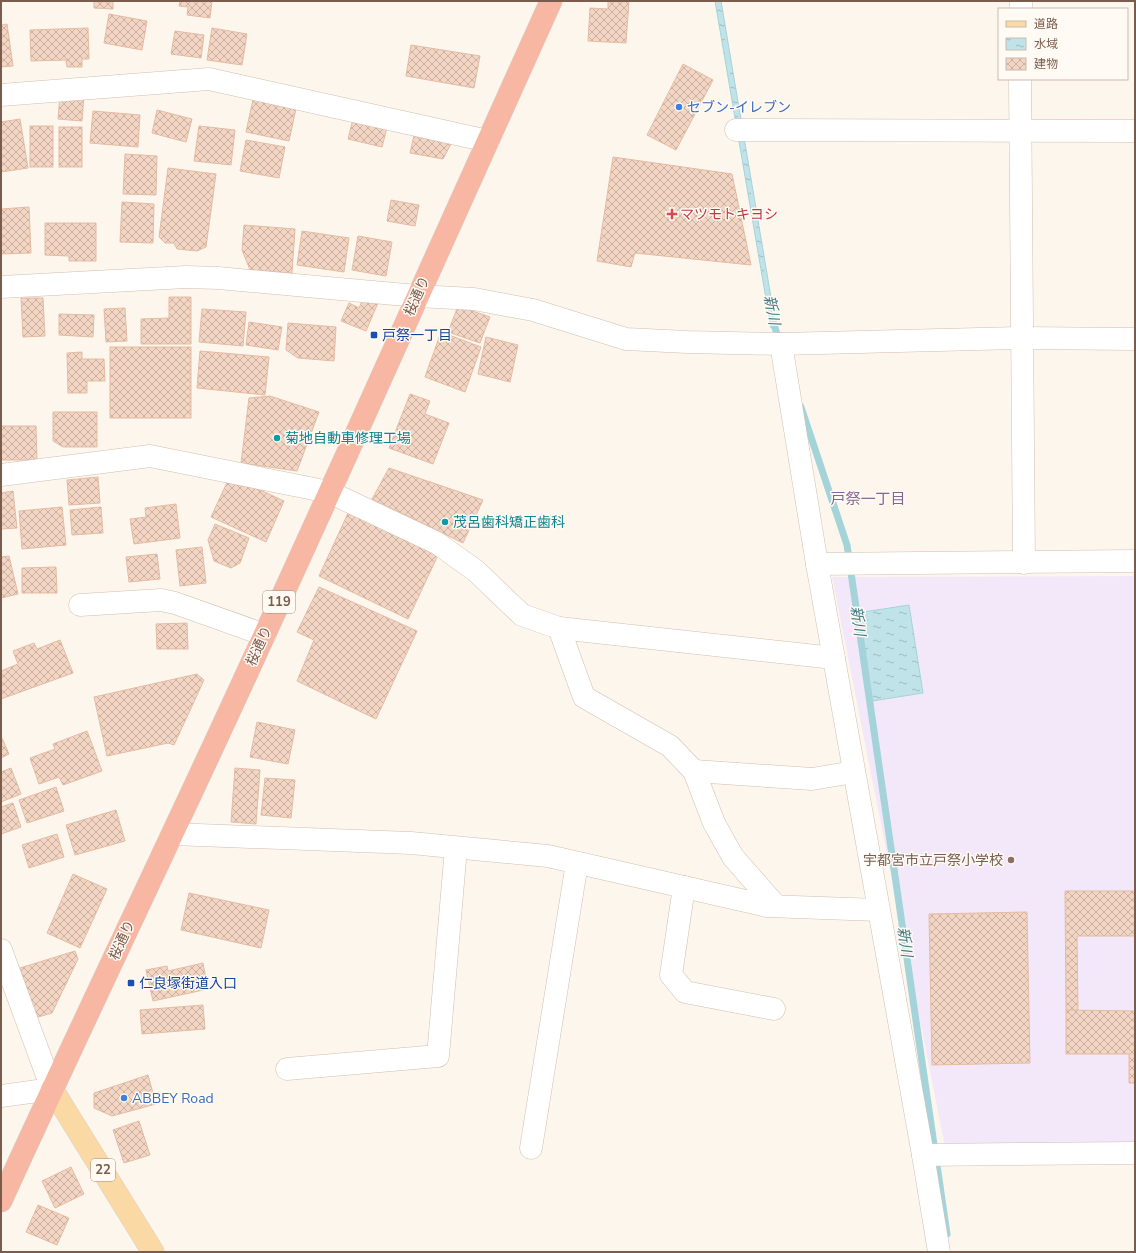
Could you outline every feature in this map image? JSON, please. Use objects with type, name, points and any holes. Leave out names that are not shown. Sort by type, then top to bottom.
[{"type":"highway","name":"桜通り","points":[[1,1201],[265,634],[551,1]]},
{"type":"main road","name":"22","points":[[52,1089],[154,1252]]},
{"type":"street","points":[[1,95],[210,79],[488,141]]},
{"type":"street","points":[[1020,80],[1024,562]]},
{"type":"street","points":[[736,130],[1135,131]]},
{"type":"street","points":[[1,287],[186,276],[218,278],[417,296],[474,299],[533,310],[626,339],[687,342],[781,344],[1022,338],[1135,339]]},
{"type":"street","points":[[781,344],[817,564],[923,1155],[938,1252]]},
{"type":"street","points":[[1,475],[150,456],[329,492],[437,543],[476,571],[522,615],[559,628],[834,658]]},
{"type":"street","points":[[817,564],[1135,561]]},
{"type":"street","points":[[80,604],[161,600],[175,603],[265,634]]},
{"type":"street","points":[[559,628],[584,697],[670,746],[694,771],[714,823],[733,857],[776,906]]},
{"type":"street","points":[[694,771],[812,780],[854,772]]},
{"type":"street","points":[[172,834],[403,843],[548,856],[767,906],[878,910]]},
{"type":"street","points":[[287,1069],[438,1056],[456,848]]},
{"type":"street","points":[[531,1148],[577,863]]},
{"type":"street","points":[[684,887],[671,975],[685,992],[774,1009]]},
{"type":"street","points":[[1,950],[52,1089],[1,1096]]},
{"type":"street","points":[[923,1155],[1135,1153]]},
{"type":"shaded area","name":"宇都宮市立戸祭小学校","points":[[1135,576],[1135,1143],[945,1147],[832,577]]},
{"type":"water","points":[[715,1],[721,1],[776,327],[771,328]]},
{"type":"water","points":[[909,605],[923,693],[872,701],[857,613]]},
{"type":"building","points":[[94,1],[113,1],[113,9],[94,8]]},
{"type":"building","points":[[180,1],[212,1],[210,18],[187,15],[188,7],[179,6]]},
{"type":"building","points":[[608,1],[629,1],[626,43],[588,41],[590,8],[608,9]]},
{"type":"building","points":[[109,14],[147,21],[142,50],[104,43]]},
{"type":"building","points":[[7,24],[13,66],[1,67],[1,25]]},
{"type":"building","points":[[88,28],[89,59],[82,59],[82,67],[67,67],[66,60],[31,61],[30,30]]},
{"type":"building","points":[[212,28],[247,34],[242,65],[207,60]]},
{"type":"building","points":[[175,31],[204,35],[201,58],[171,54]]},
{"type":"building","points":[[411,45],[480,56],[474,88],[406,76]]},
{"type":"building","name":"セブン-イレブン","points":[[683,64],[713,80],[676,150],[647,135]]},
{"type":"building","points":[[60,94],[84,96],[82,121],[58,119]]},
{"type":"building","points":[[254,95],[297,104],[289,141],[246,132]]},
{"type":"building","points":[[157,110],[192,119],[186,142],[152,133]]},
{"type":"building","points":[[93,111],[140,115],[138,147],[90,143]]},
{"type":"building","points":[[354,115],[388,124],[382,147],[348,139]]},
{"type":"building","points":[[20,119],[28,168],[1,172],[1,122]]},
{"type":"building","points":[[30,126],[53,126],[53,167],[30,167]]},
{"type":"building","points":[[199,126],[235,130],[231,165],[194,161]]},
{"type":"building","points":[[59,127],[82,127],[82,167],[59,167]]},
{"type":"building","points":[[414,135],[452,142],[443,159],[410,153]]},
{"type":"building","points":[[246,140],[285,147],[279,178],[240,171]]},
{"type":"building","points":[[125,154],[157,156],[156,195],[123,194]]},
{"type":"building","name":"マツモトキヨシ","points":[[613,157],[732,174],[751,265],[635,253],[631,267],[597,261]]},
{"type":"building","points":[[168,168],[216,174],[206,247],[197,251],[177,249],[174,243],[165,243],[159,237]]},
{"type":"building","points":[[391,200],[419,205],[415,226],[387,221]]},
{"type":"building","points":[[122,202],[154,204],[153,243],[120,242]]},
{"type":"building","points":[[29,207],[31,253],[1,254],[1,209]]},
{"type":"building","points":[[45,223],[96,223],[96,261],[69,261],[69,256],[45,255]]},
{"type":"building","points":[[244,225],[295,229],[292,273],[250,270],[242,250]]},
{"type":"building","points":[[302,231],[349,238],[344,272],[297,265]]},
{"type":"building","points":[[358,236],[392,242],[386,276],[352,270]]},
{"type":"building","points":[[169,297],[191,297],[191,344],[141,344],[141,319],[169,318]]},
{"type":"building","points":[[21,298],[43,298],[45,336],[23,337]]},
{"type":"building","points":[[362,301],[378,303],[366,331],[341,321],[349,303],[359,308]]},
{"type":"building","points":[[458,306],[490,317],[480,343],[448,332]]},
{"type":"building","points":[[125,308],[127,341],[106,342],[104,309]]},
{"type":"building","points":[[202,309],[246,312],[243,346],[199,342]]},
{"type":"building","points":[[59,314],[94,315],[93,337],[59,335]]},
{"type":"building","points":[[249,322],[282,327],[278,350],[246,345]]},
{"type":"building","points":[[288,323],[336,327],[334,361],[298,358],[286,350]]},
{"type":"building","points":[[441,332],[481,347],[465,392],[425,377]]},
{"type":"building","points":[[486,337],[518,345],[510,382],[478,374]]},
{"type":"building","points":[[110,347],[191,347],[191,418],[110,418]]},
{"type":"building","points":[[200,351],[269,357],[265,395],[197,388]]},
{"type":"building","points":[[82,352],[82,359],[104,359],[105,381],[87,381],[87,393],[68,393],[67,353]]},
{"type":"building","points":[[410,394],[430,401],[425,414],[449,423],[433,464],[389,448]]},
{"type":"building","name":"菊地自動車修理工場","points":[[270,396],[319,412],[297,471],[241,463],[249,398]]},
{"type":"building","points":[[53,412],[97,412],[97,447],[63,447],[53,441]]},
{"type":"building","points":[[1,426],[36,426],[37,460],[1,460]]},
{"type":"building","name":"茂呂歯科矯正歯科","points":[[389,468],[483,500],[463,543],[372,499]]},
{"type":"building","points":[[230,476],[284,501],[266,542],[211,517]]},
{"type":"building","points":[[98,477],[100,503],[69,505],[67,480]]},
{"type":"building","points":[[13,491],[17,528],[1,529],[1,493]]},
{"type":"building","points":[[176,504],[180,538],[134,544],[130,519],[146,517],[145,508]]},
{"type":"building","points":[[62,507],[66,545],[22,549],[19,511]]},
{"type":"building","points":[[101,507],[103,533],[72,535],[70,510]]},
{"type":"building","points":[[349,511],[439,553],[408,619],[319,576]]},
{"type":"building","points":[[215,524],[249,538],[240,563],[231,568],[214,561],[208,540]]},
{"type":"building","points":[[202,547],[206,583],[180,586],[176,550]]},
{"type":"building","points":[[157,554],[160,579],[129,582],[126,557]]},
{"type":"building","points":[[9,556],[18,594],[1,598],[1,557]]},
{"type":"building","points":[[56,567],[57,593],[22,593],[22,568]]},
{"type":"building","points":[[319,587],[417,631],[376,719],[297,681],[314,640],[297,632]]},
{"type":"building","points":[[187,623],[188,649],[157,649],[156,624]]},
{"type":"building","points":[[60,640],[73,673],[1,699],[1,671],[18,664],[13,651],[34,643],[37,649]]},
{"type":"building","points":[[197,674],[204,680],[174,745],[168,743],[107,756],[94,697]]},
{"type":"building","points":[[257,722],[295,730],[288,764],[250,757]]},
{"type":"building","points":[[87,731],[102,771],[63,785],[59,777],[39,784],[30,758],[55,749],[53,744]]},
{"type":"building","points":[[1,736],[9,754],[1,758]]},
{"type":"building","points":[[11,768],[21,794],[1,802],[1,772]]},
{"type":"building","points":[[235,768],[260,770],[256,824],[231,822]]},
{"type":"building","points":[[265,778],[295,780],[291,818],[261,815]]},
{"type":"building","points":[[56,787],[64,811],[27,823],[19,800]]},
{"type":"building","points":[[13,803],[21,827],[1,834],[1,807]]},
{"type":"building","points":[[116,810],[125,841],[75,855],[66,825]]},
{"type":"building","points":[[57,834],[64,857],[29,868],[22,845]]},
{"type":"building","points":[[73,874],[107,889],[80,948],[47,933]]},
{"type":"building","points":[[1065,891],[1135,891],[1135,936],[1077,936],[1078,1010],[1066,1010]]},
{"type":"building","points":[[189,893],[269,910],[261,948],[181,930]]},
{"type":"building","points":[[1027,912],[1030,1063],[932,1065],[929,914]]},
{"type":"building","points":[[75,951],[78,959],[52,1013],[35,1018],[20,968]]},
{"type":"building","points":[[203,963],[208,989],[153,1001],[146,970],[167,966],[168,971]]},
{"type":"building","points":[[203,1005],[205,1029],[142,1034],[140,1010]]},
{"type":"building","points":[[1066,1010],[1135,1011],[1135,1083],[1129,1083],[1129,1054],[1066,1054]]},
{"type":"building","name":"ABBEY Road","points":[[148,1075],[156,1104],[112,1116],[94,1108],[94,1093]]},
{"type":"building","points":[[139,1121],[150,1155],[124,1163],[113,1130]]},
{"type":"building","points":[[71,1167],[84,1194],[55,1208],[42,1181]]},
{"type":"building","points":[[38,1205],[69,1218],[57,1245],[26,1232]]},
{"type":"waterway","name":"新川","points":[[773,320],[779,342]]},
{"type":"waterway","name":"新川","points":[[801,407],[847,545],[947,1234]]},
{"type":"place","name":"セブン-イレブン","points":[[679,107]]},
{"type":"place","name":"マツモトキヨシ","points":[[672,214]]},
{"type":"place","name":"戸祭一丁目","points":[[374,335]]},
{"type":"place","name":"菊地自動車修理工場","points":[[277,438]]},
{"type":"place","name":"茂呂歯科矯正歯科","points":[[445,522]]},
{"type":"place","name":"宇都宮市立戸祭小学校","points":[[1011,860]]},
{"type":"place","name":"仁良塚街道入口","points":[[131,983]]},
{"type":"place","name":"ABBEY Road","points":[[124,1098]]},
{"type":"district","name":"戸祭一丁目","points":[[868,499]]}]
